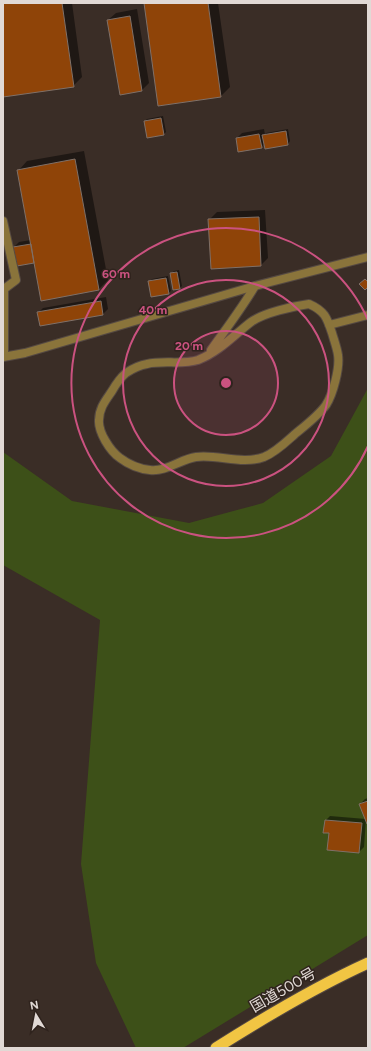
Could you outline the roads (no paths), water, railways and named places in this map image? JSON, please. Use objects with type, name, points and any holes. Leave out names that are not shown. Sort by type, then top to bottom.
[{"type":"highway","name":"国道500号","points":[[216,1048],[321,986],[368,963]]},
{"type":"street","points":[[3,221],[16,280],[4,289],[3,357],[25,353],[255,286],[368,257]]},
{"type":"street","points":[[207,356],[245,303],[255,286]]},
{"type":"street","points":[[309,304],[318,308],[324,313],[329,325],[337,349],[339,363],[330,397],[316,416],[276,450],[264,457],[248,460],[210,456],[192,457],[156,470],[143,468],[126,462],[114,453],[103,437],[99,425],[102,405],[120,379],[137,367],[148,363],[189,362],[207,356],[228,342],[252,321],[264,315],[309,304]]},
{"type":"street","points":[[329,325],[368,315]]}]
